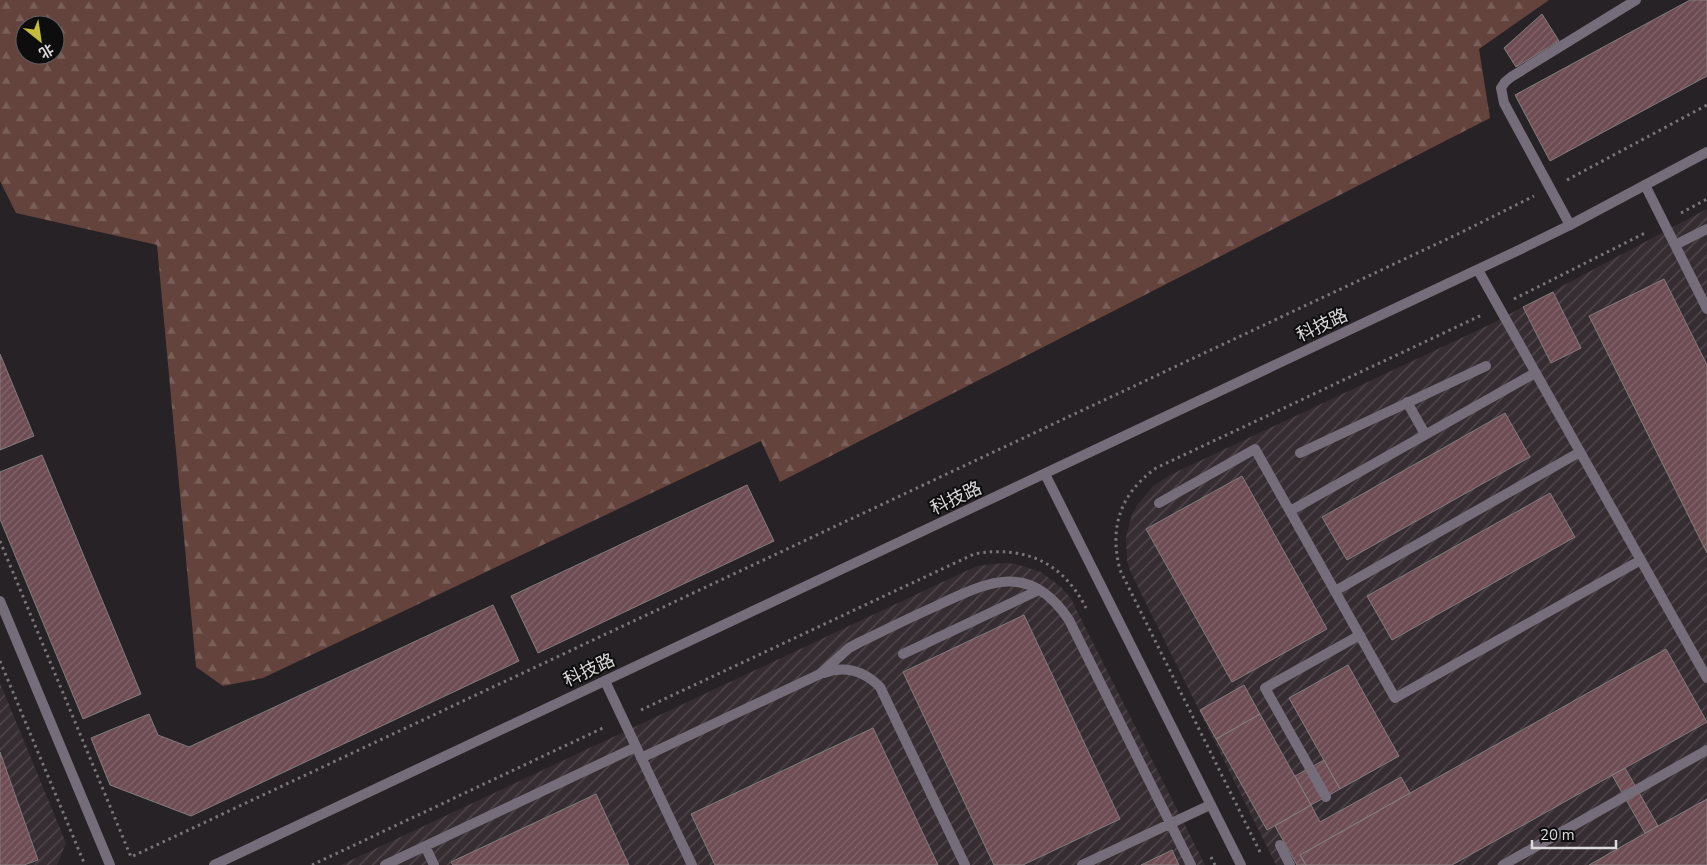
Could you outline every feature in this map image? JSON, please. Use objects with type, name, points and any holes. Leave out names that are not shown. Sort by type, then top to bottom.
[{"type":"street","points":[[1570,225],[1504,103],[1501,88],[1511,77],[1636,0]]},
{"type":"street","name":"科技路","points":[[214,865],[1478,270],[1570,225],[1707,152]]},
{"type":"street","points":[[1646,185],[1707,309]]},
{"type":"street","points":[[1675,245],[1707,229]]},
{"type":"street","points":[[1478,270],[1707,678]]},
{"type":"street","points":[[1300,453],[1486,366]]},
{"type":"street","points":[[1290,511],[1535,373]]},
{"type":"street","points":[[1408,402],[1426,434]]},
{"type":"street","points":[[1159,503],[1255,449],[1396,698],[1641,560]]},
{"type":"street","points":[[1335,591],[1580,452]]},
{"type":"street","points":[[1045,474],[1240,865]]},
{"type":"street","points":[[820,674],[849,648],[973,588],[995,582],[1017,582],[1039,590],[1056,602],[1069,620],[1191,865]]},
{"type":"street","points":[[903,654],[1039,590]]},
{"type":"street","points":[[0,601],[110,865]]},
{"type":"street","points":[[1326,797],[1264,688],[1360,634]]},
{"type":"street","points":[[641,758],[820,674],[846,669],[859,672],[871,678],[880,687],[965,865]]},
{"type":"street","points":[[605,681],[692,865]]},
{"type":"street","points":[[385,865],[636,747]]},
{"type":"street","points":[[1503,865],[1707,750]]},
{"type":"street","points":[[1082,865],[1210,804]]},
{"type":"street","points":[[1280,845],[1290,865]]},
{"type":"street","points":[[425,846],[434,865]]},
{"type":"path","points":[[0,541],[131,857],[1460,233],[1551,188],[1707,104]]},
{"type":"path","points":[[0,661],[85,865]]},
{"type":"shaded area","points":[[1707,209],[1707,865],[1276,865],[1130,571],[1127,560],[1126,537],[1132,514],[1138,504],[1153,486],[1172,474],[1489,325]]},
{"type":"shaded area","points":[[1004,563],[1016,564],[1041,572],[1061,587],[1070,597],[1205,865],[341,865],[966,571],[978,566]]},
{"type":"shaded area","points":[[0,683],[66,843],[57,865],[0,865]]},
{"type":"green space","points":[[0,0],[1549,0],[1479,49],[1490,118],[780,482],[761,441],[263,678],[223,686],[196,667],[157,245],[16,213],[0,181]]},
{"type":"building","points":[[1690,0],[1707,0],[1707,76],[1550,161],[1515,95]]},
{"type":"building","points":[[1542,14],[1559,41],[1516,67],[1504,48]]},
{"type":"building","points":[[1664,279],[1707,365],[1707,553],[1589,316]]},
{"type":"building","points":[[1553,292],[1581,348],[1551,363],[1523,307]]},
{"type":"building","points":[[0,354],[34,436],[0,450]]},
{"type":"building","points":[[1505,413],[1530,457],[1347,560],[1322,517]]},
{"type":"building","points":[[42,455],[141,694],[83,719],[0,519],[0,472]]},
{"type":"building","points":[[1242,476],[1327,629],[1232,682],[1146,529]]},
{"type":"building","points":[[747,485],[774,541],[538,653],[511,596]]},
{"type":"building","points":[[1550,493],[1575,537],[1392,640],[1367,596]]},
{"type":"building","points":[[493,605],[519,661],[191,816],[110,785],[91,738],[149,714],[158,735],[189,747]]},
{"type":"building","points":[[1024,615],[1120,819],[1023,865],[994,865],[903,672]]},
{"type":"building","points":[[1666,649],[1707,722],[1452,865],[1306,865],[1300,855]]},
{"type":"building","points":[[1348,665],[1399,756],[1340,789],[1289,698]]},
{"type":"building","points":[[1244,685],[1260,714],[1216,739],[1200,710]]},
{"type":"building","points":[[1260,714],[1311,805],[1267,830],[1216,739]]},
{"type":"building","points":[[873,728],[938,865],[715,865],[691,814]]},
{"type":"building","points":[[0,752],[38,860],[24,865],[0,865]]},
{"type":"building","points":[[1324,760],[1340,789],[1311,805],[1295,776]]},
{"type":"building","points":[[1625,768],[1658,826],[1645,833],[1612,775]]},
{"type":"building","points":[[1401,777],[1410,793],[1300,855],[1306,865],[1297,865],[1275,826],[1311,805],[1320,822]]},
{"type":"building","points":[[596,794],[629,865],[453,865],[451,862]]},
{"type":"building","points":[[1707,799],[1707,865],[1589,865],[1658,826]]},
{"type":"building","points":[[1172,850],[1179,865],[1141,865]]}]
